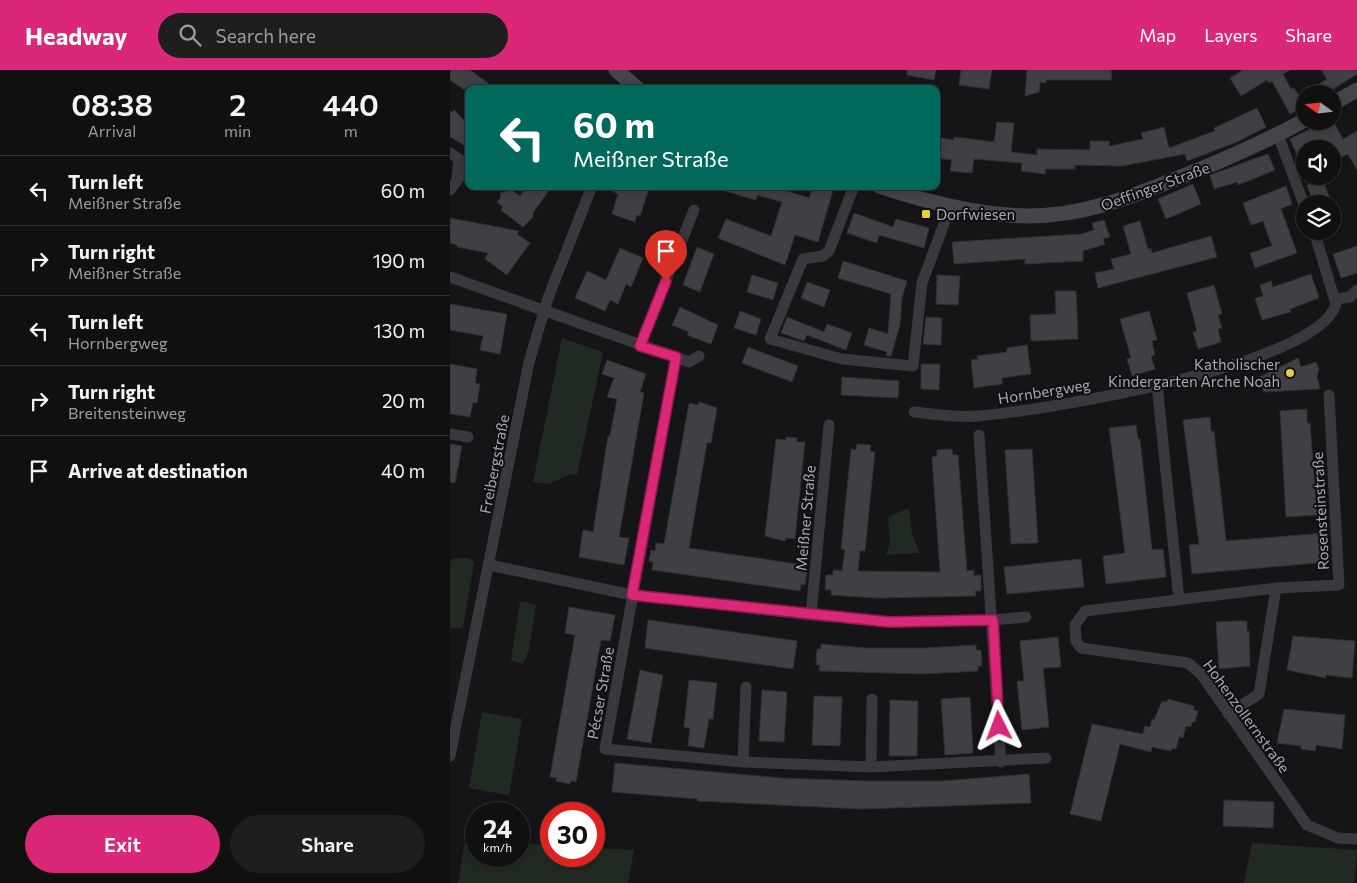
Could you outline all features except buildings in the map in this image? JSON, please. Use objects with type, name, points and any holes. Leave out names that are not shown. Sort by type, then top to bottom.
[{"type":"street","points":[[616,70],[633,85]]},
{"type":"street","points":[[1341,99],[1357,90]]},
{"type":"street","name":"Oeffinger Straße","points":[[894,190],[984,212],[1028,216],[1074,213],[1119,202],[1232,156],[1296,125]]},
{"type":"street","points":[[1278,135],[1300,195]]},
{"type":"street","points":[[450,153],[459,160],[458,180]]},
{"type":"street","points":[[450,190],[465,170]]},
{"type":"street","name":"Freibergstraße","points":[[450,756],[529,362],[544,310],[590,190]]},
{"type":"street","points":[[852,190],[829,251],[823,256],[803,259],[770,339],[842,359],[913,366],[922,283],[951,205]]},
{"type":"street","points":[[640,346],[694,210]]},
{"type":"street","points":[[1317,240],[1336,302],[1350,297],[1357,290]]},
{"type":"street","points":[[450,277],[689,362],[699,356]]},
{"type":"street","name":"Hornbergweg","points":[[914,412],[977,416],[1059,404],[1156,385],[1239,364],[1294,340],[1324,322],[1336,302]]},
{"type":"street","points":[[632,595],[676,357]]},
{"type":"street","points":[[1156,385],[1178,599]]},
{"type":"street","name":"Rosensteinstraße","points":[[1091,650],[1081,648],[1076,641],[1074,625],[1085,611],[1276,588],[1339,585],[1329,394]]},
{"type":"street","name":"Meißner Straße","points":[[811,615],[829,425]]},
{"type":"street","points":[[450,434],[468,437]]},
{"type":"street","points":[[978,436],[993,620],[1001,762]]},
{"type":"street","points":[[489,565],[632,595],[811,615],[889,622],[993,620],[1026,617]]},
{"type":"street","points":[[1228,714],[1259,694],[1276,588]]},
{"type":"street","name":"Pécser Straße","points":[[632,595],[606,749],[743,762],[871,767],[1001,762],[1046,758]]},
{"type":"street","name":"Hohenzollernstraße","points":[[1091,650],[1188,663],[1201,674],[1307,825],[1338,838],[1357,839]]},
{"type":"street","points":[[743,762],[746,687]]},
{"type":"street","points":[[871,767],[872,699]]},
{"type":"shaded area","points":[[562,338],[603,352],[577,475],[572,474],[548,484],[533,482]]},
{"type":"shaded area","points":[[909,508],[912,534],[920,553],[886,555],[890,543],[888,517]]},
{"type":"shaded area","points":[[468,558],[474,562],[464,621],[462,628],[450,628],[450,563],[452,559]]},
{"type":"shaded area","points":[[524,601],[536,605],[529,650],[523,664],[511,660],[520,602]]},
{"type":"shaded area","points":[[482,712],[522,719],[509,795],[469,788]]},
{"type":"shaded area","points":[[465,840],[465,867],[530,867],[530,844],[540,845],[540,867],[605,867],[605,849],[634,850],[628,883],[458,883]]},
{"type":"shaded area","points":[[1252,843],[1357,850],[1354,883],[1244,883]]},
{"type":"place","name":"Dorfwiesen","points":[[926,214]]},
{"type":"place","name":"Katholischer Kindergarten Arche Noah","points":[[1290,373]]},
{"type":"route","points":[[666,281],[640,346],[676,357],[632,595],[889,622],[993,620],[999,726]]}]
